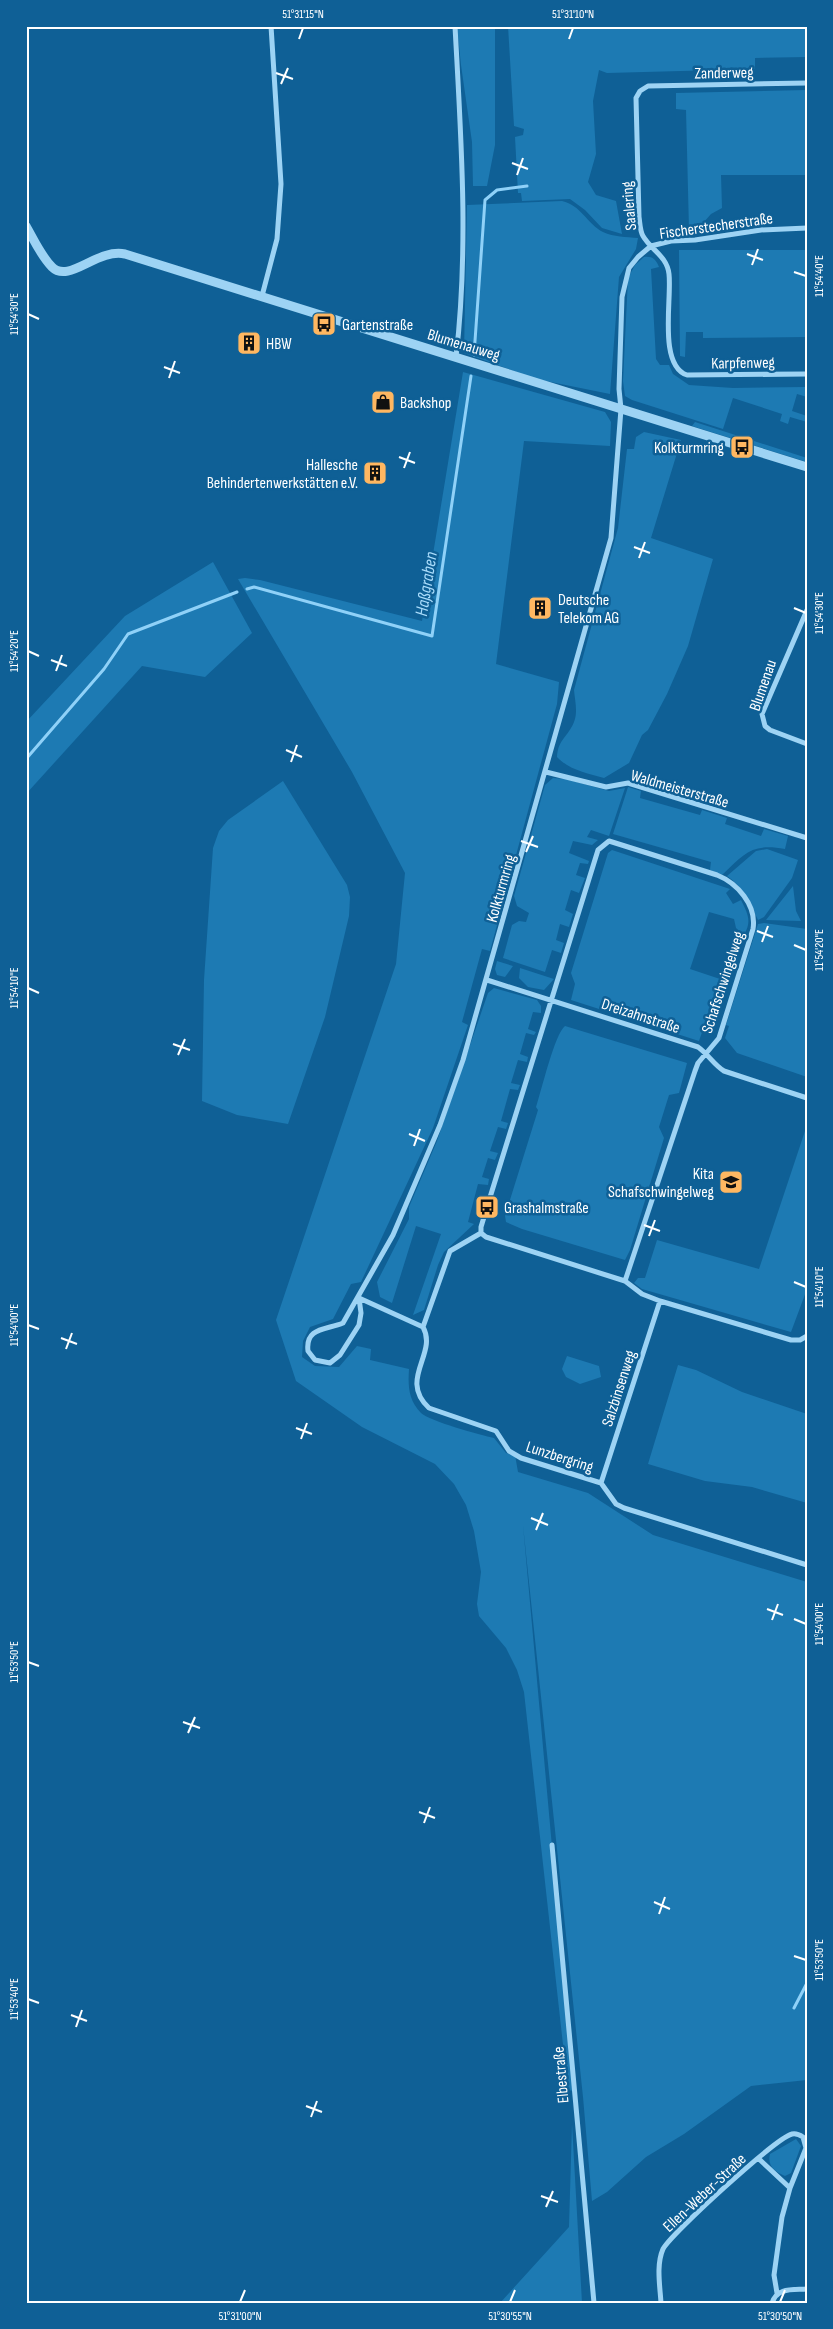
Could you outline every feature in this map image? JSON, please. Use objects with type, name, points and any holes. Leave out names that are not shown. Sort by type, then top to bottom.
[{"type":"street","points":[[262,296],[277,239],[282,184],[270,26]]},
{"type":"street","points":[[455,26],[464,204],[463,300],[456,358]]},
{"type":"street","name":"Zanderweg","points":[[642,89],[658,85],[807,83]]},
{"type":"street","name":"Saalering","points":[[642,89],[636,98],[639,217],[643,237],[663,257],[669,273],[669,352],[674,364],[680,371]]},
{"type":"street","name":"Blumenauweg","points":[[26,226],[44,257],[57,270],[65,272],[74,270],[97,257],[116,252],[807,467]]},
{"type":"street","name":"Fischerstecherstraße","points":[[621,409],[619,389],[622,297],[630,268],[638,257],[651,246],[671,241],[695,240],[761,230],[807,228]]},
{"type":"street","name":"Karpfenweg","points":[[680,371],[687,375],[696,376],[807,374]]},
{"type":"street","name":"Kolkturmring","points":[[359,1298],[360,1322],[340,1355],[330,1363],[315,1360],[308,1351],[310,1337],[316,1330],[343,1323],[359,1298],[393,1235],[440,1125],[463,1060],[611,538],[621,409]]},
{"type":"street","name":"Blumenau","points":[[807,610],[762,714],[765,726],[770,730],[807,744]]},
{"type":"street","name":"Waldmeisterstraße","points":[[546,772],[606,787],[628,782],[807,838]]},
{"type":"street","name":"Schafschwingelweg","points":[[552,999],[598,850],[609,842],[717,875],[733,883],[749,904],[754,919],[753,929],[719,1038],[695,1070],[625,1281]]},
{"type":"street","name":"Dreizahnstraße","points":[[486,980],[552,999],[698,1047],[706,1053],[717,1067],[724,1071],[807,1098]]},
{"type":"street","points":[[359,1298],[423,1327],[450,1251],[482,1233],[487,1207],[552,999]]},
{"type":"street","points":[[482,1233],[486,1237],[625,1281],[642,1294],[660,1302],[792,1340],[800,1340],[807,1336]]},
{"type":"street","name":"Salzbinsenweg","points":[[601,1483],[660,1302]]},
{"type":"street","name":"Lunzbergring","points":[[423,1327],[427,1339],[416,1382],[422,1401],[429,1408],[496,1431],[509,1451],[521,1458],[601,1483],[616,1504],[624,1508],[807,1565]]},
{"type":"street","name":"Elbestraße","points":[[552,1845],[594,2303]]},
{"type":"street","name":"Ellen-Weber-Straße","points":[[661,2303],[660,2260],[667,2244],[698,2211],[759,2159],[793,2134],[803,2137],[806,2148],[790,2188],[782,2217],[774,2275],[777,2293]]},
{"type":"street","name":"Ellen-Weber-Straße","points":[[759,2159],[790,2188]]},
{"type":"street","points":[[772,2303],[777,2293],[807,2288]]},
{"type":"shaded area","points":[[457,26],[495,26],[495,145],[487,186],[473,186],[472,142]]},
{"type":"shaded area","points":[[508,26],[807,26],[807,57],[755,58],[755,69],[607,73],[599,70],[593,101],[596,154],[588,182],[596,195],[616,201],[622,234],[602,228],[585,210],[570,199],[522,201],[521,193],[518,193],[515,137],[523,135],[524,129],[514,126]]},
{"type":"shaded area","points":[[807,90],[807,175],[721,175],[722,208],[711,214],[696,231],[669,234],[669,231],[689,230],[686,110],[676,109],[676,93]]},
{"type":"shaded area","points":[[562,201],[574,206],[597,229],[607,234],[638,238],[636,249],[619,277],[610,394],[536,379],[464,353],[467,205]]},
{"type":"shaded area","points":[[679,250],[807,250],[807,337],[703,338],[703,332],[686,332],[685,357],[680,356]]},
{"type":"shaded area","points":[[644,257],[653,259],[659,267],[651,269],[656,359],[660,365],[669,365],[673,374],[689,385],[733,388],[807,387],[807,397],[797,394],[792,411],[807,416],[807,422],[790,417],[788,424],[780,421],[782,414],[733,398],[723,429],[632,400],[625,396],[623,381],[628,278],[635,265]]},
{"type":"shaded area","points":[[463,372],[605,412],[611,422],[610,446],[524,441],[496,664],[559,682],[557,704],[490,951],[482,949],[462,1022],[468,1025],[433,1128],[361,1282],[351,1284],[333,1319],[310,1327],[303,1341],[302,1357],[315,1366],[339,1367],[357,1346],[371,1349],[370,1360],[409,1369],[411,1398],[421,1413],[444,1424],[494,1438],[506,1453],[515,1455],[518,1472],[588,1493],[653,1535],[807,1582],[807,2080],[751,2086],[684,2134],[646,2157],[607,2192],[592,2201],[583,2097],[523,1525],[574,2091],[568,2090],[524,1692],[517,1670],[506,1648],[479,1616],[477,1604],[481,1572],[474,1531],[466,1505],[454,1484],[435,1464],[362,1427],[296,1381],[276,1320],[396,964],[405,873],[352,772],[238,579],[260,580],[422,621]]},
{"type":"shaded area","points":[[695,422],[807,458],[807,462],[692,426]]},
{"type":"shaded area","points":[[644,432],[681,440],[651,538],[713,559],[688,646],[667,694],[648,730],[642,735],[629,763],[604,778],[573,768],[557,757],[559,746],[572,727],[576,714],[574,690],[618,528],[627,449],[634,449],[636,437]]},
{"type":"shaded area","points":[[213,562],[252,633],[205,677],[142,666],[26,794],[26,722],[125,616]]},
{"type":"shaded area","points":[[553,778],[566,779],[609,791],[625,788],[609,836],[591,830],[587,837],[598,840],[592,845],[573,841],[569,853],[589,861],[588,864],[580,863],[576,875],[585,878],[579,893],[571,890],[565,910],[573,914],[569,927],[560,924],[556,940],[564,943],[561,953],[552,950],[545,972],[503,958],[512,925],[519,921],[526,922],[529,913],[517,906],[514,896],[545,785]]},
{"type":"shaded area","points":[[283,781],[347,885],[350,897],[349,916],[325,1017],[288,1124],[237,1115],[202,1101],[204,980],[213,848],[219,831],[228,820]]},
{"type":"shaded area","points":[[628,787],[641,791],[640,798],[700,815],[702,810],[727,818],[725,824],[761,836],[764,829],[788,836],[785,849],[764,847],[750,851],[722,875],[710,870],[711,862],[613,834]]},
{"type":"shaded area","points":[[767,849],[798,860],[792,878],[764,917],[758,920],[742,890],[727,876],[756,851]]},
{"type":"shaded area","points":[[612,850],[730,889],[726,893],[733,904],[741,900],[746,909],[748,926],[744,935],[736,928],[734,919],[709,912],[690,969],[720,979],[699,1041],[571,1000],[575,984],[571,973],[608,853]]},
{"type":"shaded area","points":[[793,886],[796,911],[801,921],[766,920]]},
{"type":"shaded area","points":[[764,923],[807,929],[807,1077],[737,1053],[725,1038],[729,1026],[726,1025],[758,924]]},
{"type":"shaded area","points":[[497,961],[513,966],[505,977],[497,975],[495,969]]},
{"type":"shaded area","points":[[520,968],[554,979],[544,990],[528,987],[519,978]]},
{"type":"shaded area","points":[[494,988],[537,1000],[541,1006],[541,1013],[533,1012],[528,1029],[536,1032],[534,1035],[526,1033],[520,1054],[528,1057],[527,1062],[518,1060],[511,1083],[520,1085],[518,1090],[510,1089],[501,1121],[508,1123],[506,1129],[498,1127],[490,1151],[498,1153],[495,1160],[488,1158],[482,1177],[489,1179],[488,1185],[478,1184],[468,1222],[474,1224],[444,1252],[424,1310],[413,1315],[441,1234],[416,1226],[392,1303],[380,1297],[377,1282],[409,1219],[409,1207],[437,1141],[488,993]]},
{"type":"shaded area","points":[[565,1026],[687,1063],[679,1093],[669,1095],[659,1127],[664,1138],[630,1250],[625,1260],[522,1229],[506,1222],[505,1216],[538,1110],[536,1107],[557,1040]]},
{"type":"shaded area","points":[[807,1125],[807,1289],[791,1332],[642,1289],[634,1283],[638,1278],[645,1278],[657,1240],[759,1269]]},
{"type":"shaded area","points":[[567,1356],[599,1366],[601,1377],[580,1384],[566,1377],[562,1369]]},
{"type":"shaded area","points":[[678,1365],[696,1370],[742,1392],[807,1414],[807,1503],[752,1487],[705,1481],[648,1464]]},
{"type":"shaded area","points":[[572,2124],[582,2303],[500,2303],[569,2227]]},
{"type":"shaded area","points":[[796,2139],[801,2146],[791,2173],[785,2176],[773,2168],[769,2158],[770,2154]]},
{"type":"waterway","name":"Haßgraben","points":[[474,355],[485,200],[497,190],[527,186]]},
{"type":"waterway","name":"Haßgraben","points":[[247,589],[254,587],[432,636],[471,376]]},
{"type":"waterway","name":"Haßgraben","points":[[26,759],[104,669],[128,634],[237,592]]},
{"type":"waterway","points":[[794,2008],[807,1983]]},
{"type":"place","name":"Gartenstraße","points":[[324,324]]},
{"type":"place","name":"HBW","points":[[249,343]]},
{"type":"place","name":"Backshop","points":[[383,402]]},
{"type":"place","name":"Kolkturmring","points":[[742,447]]},
{"type":"place","name":"Hallesche Behindertenwerkstätten e.V.","points":[[375,473]]},
{"type":"place","name":"Deutsche Telekom AG","points":[[540,608]]},
{"type":"place","name":"Kita Schafschwingelweg","points":[[731,1182]]},
{"type":"place","name":"Grashalmstraße","points":[[487,1207]]}]
